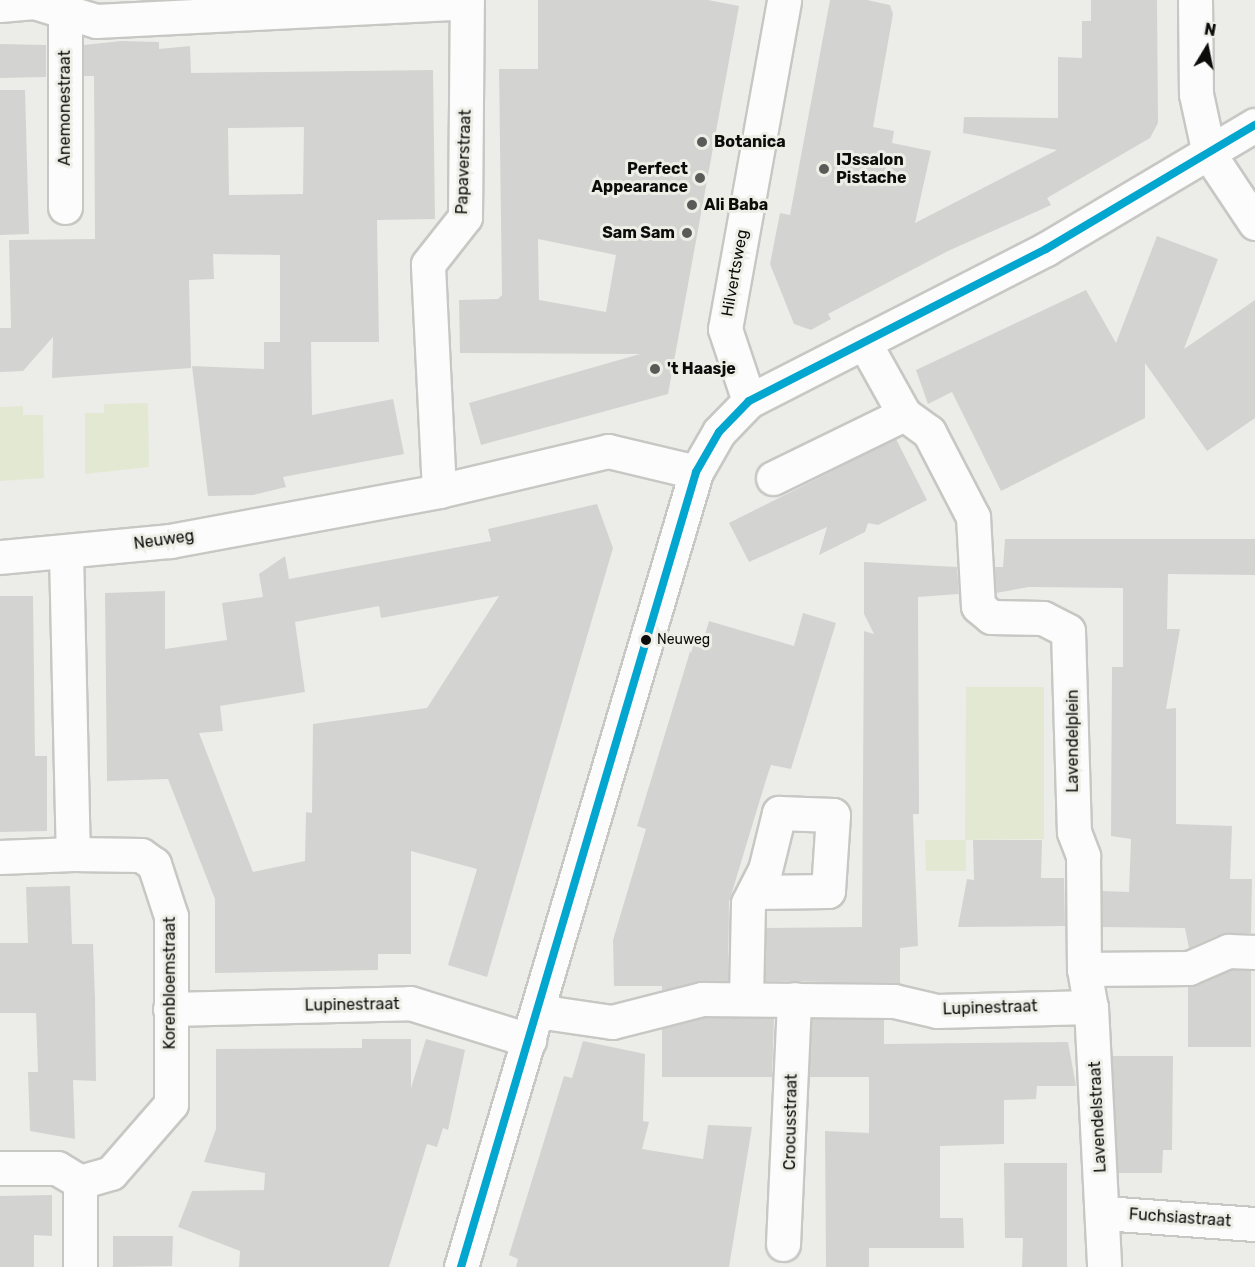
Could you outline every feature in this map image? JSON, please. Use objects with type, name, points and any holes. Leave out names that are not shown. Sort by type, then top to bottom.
[{"type":"street","name":"Hilvertsweg","points":[[749,401],[725,329],[784,0]]},
{"type":"street","points":[[1196,0],[1196,94],[1209,154],[1255,223]]},
{"type":"street","points":[[0,4],[65,8],[96,21],[467,1]]},
{"type":"street","name":"Papaverstraat","points":[[439,491],[428,264],[465,217],[467,1]]},
{"type":"street","name":"Anemonestraat","points":[[65,8],[65,207]]},
{"type":"street","points":[[461,1267],[696,472],[719,432],[749,401],[1046,249],[1255,125]]},
{"type":"street","points":[[773,478],[904,414],[864,342]]},
{"type":"street","name":"Lavendelplein","points":[[904,414],[929,432],[973,517],[978,606],[984,614],[1043,618],[1068,631],[1074,832],[1083,856],[1084,969]]},
{"type":"street","name":"Neuweg","points":[[0,557],[170,541],[439,491],[608,451],[696,472]]},
{"type":"street","points":[[66,552],[73,854]]},
{"type":"street","points":[[746,999],[748,903],[754,892],[779,806],[833,815],[828,891],[754,892]]},
{"type":"street","name":"Korenbloemstraat","points":[[0,857],[73,854],[141,855],[154,864],[171,916],[171,1104],[111,1173],[80,1182]]},
{"type":"street","points":[[1084,969],[1189,968],[1228,951],[1255,952]]},
{"type":"street","name":"Lavendelstraat","points":[[1084,969],[1092,1007],[1104,1213],[1104,1267]]},
{"type":"street","name":"Lupinestraat","points":[[170,1009],[410,1003],[533,1025],[612,1022],[702,999],[894,1000],[937,1011],[1092,1007]]},
{"type":"street","name":"Crocusstraat","points":[[783,1244],[794,999]]},
{"type":"street","points":[[0,1168],[57,1168],[80,1182],[80,1267]]},
{"type":"street","name":"Fuchsiastraat","points":[[1104,1213],[1255,1224]]},
{"type":"green space","points":[[148,403],[149,467],[85,474],[85,413],[104,413],[104,404]]},
{"type":"green space","points":[[23,406],[23,415],[43,415],[44,478],[0,481],[0,407]]},
{"type":"green space","points":[[966,687],[1044,687],[1044,839],[966,840],[966,871],[926,871],[925,840],[965,840]]},
{"type":"building","points":[[538,0],[708,0],[739,6],[668,394],[481,445],[469,403],[640,354],[460,353],[459,300],[498,299],[502,295],[499,69],[538,69]],"holes":[[[538,239],[616,255],[606,312],[539,300]]]},
{"type":"building","points":[[830,0],[867,0],[890,5],[893,14],[873,127],[894,131],[892,143],[931,151],[915,223],[1057,150],[963,133],[964,117],[1058,118],[1058,57],[1082,58],[1082,21],[1091,21],[1091,0],[1157,0],[1158,123],[1150,138],[1047,198],[1051,205],[948,251],[828,314],[831,319],[811,330],[794,324],[770,264],[780,213],[790,215]]},
{"type":"building","points":[[121,41],[159,42],[159,49],[190,46],[191,73],[433,70],[435,219],[377,220],[379,342],[311,342],[312,415],[393,399],[404,454],[283,477],[286,487],[253,495],[208,496],[192,366],[264,369],[264,342],[280,342],[280,255],[213,254],[214,279],[189,280],[191,368],[52,378],[53,337],[23,371],[0,372],[0,328],[11,328],[9,240],[95,239],[94,76],[84,76],[84,45]],"holes":[[[304,127],[303,194],[229,195],[228,128]]]},
{"type":"building","points":[[0,44],[46,45],[46,77],[0,78]]},
{"type":"building","points":[[0,90],[25,90],[29,234],[0,235]]},
{"type":"building","points":[[1157,236],[1218,259],[1184,349],[1255,300],[1255,418],[1207,451],[1145,363],[1145,418],[1001,491],[952,392],[928,404],[916,370],[1086,290],[1116,343]]},
{"type":"building","points":[[896,439],[927,500],[878,525],[868,523],[865,532],[819,555],[827,527],[749,562],[729,523]]},
{"type":"building","points":[[597,504],[613,548],[487,977],[448,965],[477,869],[411,851],[411,954],[378,954],[378,970],[215,973],[215,899],[168,779],[107,781],[105,593],[165,591],[165,649],[227,640],[222,603],[263,597],[259,574],[285,556],[289,579],[491,541],[488,529]],"holes":[[[499,596],[427,708],[313,724],[312,813],[306,812],[305,861],[253,872],[199,733],[223,731],[220,706],[305,692],[295,622],[379,606],[381,618]]]},
{"type":"building","points":[[1005,539],[1255,539],[1255,575],[1168,574],[1167,629],[1180,629],[1166,709],[1176,708],[1176,824],[1232,826],[1230,879],[1252,879],[1251,933],[1221,934],[1189,948],[1185,928],[1102,927],[1102,891],[1129,892],[1131,839],[1111,836],[1112,667],[1123,667],[1123,588],[1029,587],[996,593],[995,567],[1003,567]]},
{"type":"building","points":[[864,562],[957,567],[959,594],[918,597],[919,814],[913,814],[918,946],[900,948],[900,983],[765,981],[766,928],[862,927],[864,631],[874,634],[864,614]]},
{"type":"building","points":[[0,596],[33,596],[35,756],[47,756],[47,831],[0,832]]},
{"type":"building","points":[[803,613],[836,623],[791,769],[771,765],[729,902],[728,981],[662,990],[662,986],[614,986],[613,940],[646,829],[637,826],[692,645],[701,648],[709,621],[794,646]]},
{"type":"building","points":[[973,840],[1042,840],[1041,878],[1064,878],[1065,926],[958,927],[967,879],[974,880]]},
{"type":"building","points":[[70,886],[72,944],[93,944],[95,999],[96,1081],[73,1080],[75,1139],[30,1131],[28,1072],[38,1072],[36,1013],[0,1013],[0,943],[28,943],[26,887]]},
{"type":"building","points":[[1232,970],[1251,971],[1251,1047],[1188,1047],[1188,987]]},
{"type":"building","points":[[704,1018],[774,1018],[772,1077],[662,1077],[662,1029]]},
{"type":"building","points":[[812,1019],[884,1020],[884,1044],[1068,1042],[1076,1086],[1037,1086],[1036,1099],[1004,1100],[1004,1144],[940,1146],[940,1218],[963,1218],[964,1248],[869,1248],[869,1267],[826,1267],[825,1131],[869,1133],[869,1077],[809,1077]]},
{"type":"building","points":[[362,1039],[411,1039],[411,1088],[426,1039],[465,1050],[448,1130],[443,1128],[437,1147],[427,1144],[389,1267],[239,1267],[240,1251],[178,1227],[192,1191],[264,1190],[265,1173],[204,1162],[216,1129],[216,1049],[362,1048]]},
{"type":"building","points":[[583,1041],[645,1054],[643,1121],[649,1122],[642,1149],[703,1159],[708,1125],[752,1127],[729,1267],[516,1267],[518,1259],[509,1255],[564,1076],[572,1078]]},
{"type":"building","points":[[1112,1056],[1173,1056],[1172,1150],[1163,1150],[1162,1173],[1118,1173]]},
{"type":"building","points":[[1004,1163],[1067,1163],[1067,1267],[1022,1267],[1023,1238],[1005,1238]]},
{"type":"building","points":[[52,1195],[52,1236],[34,1235],[34,1267],[0,1267],[0,1196]]},
{"type":"building","points":[[113,1236],[173,1236],[172,1266],[113,1267]]},
{"type":"transit line","points":[[461,1267],[696,472],[719,432],[749,401],[1046,249],[1255,125]]},
{"type":"place","name":"Botanica","points":[[702,142]]},
{"type":"place","name":"IJssalon Pistache","points":[[824,169]]},
{"type":"place","name":"Perfect Appearance","points":[[700,178]]},
{"type":"place","name":"Ali Baba","points":[[692,205]]},
{"type":"place","name":"Sam Sam","points":[[687,233]]},
{"type":"place","name":"'t Haasje","points":[[655,369]]},
{"type":"place","name":"Neuweg","points":[[646,640]]}]
